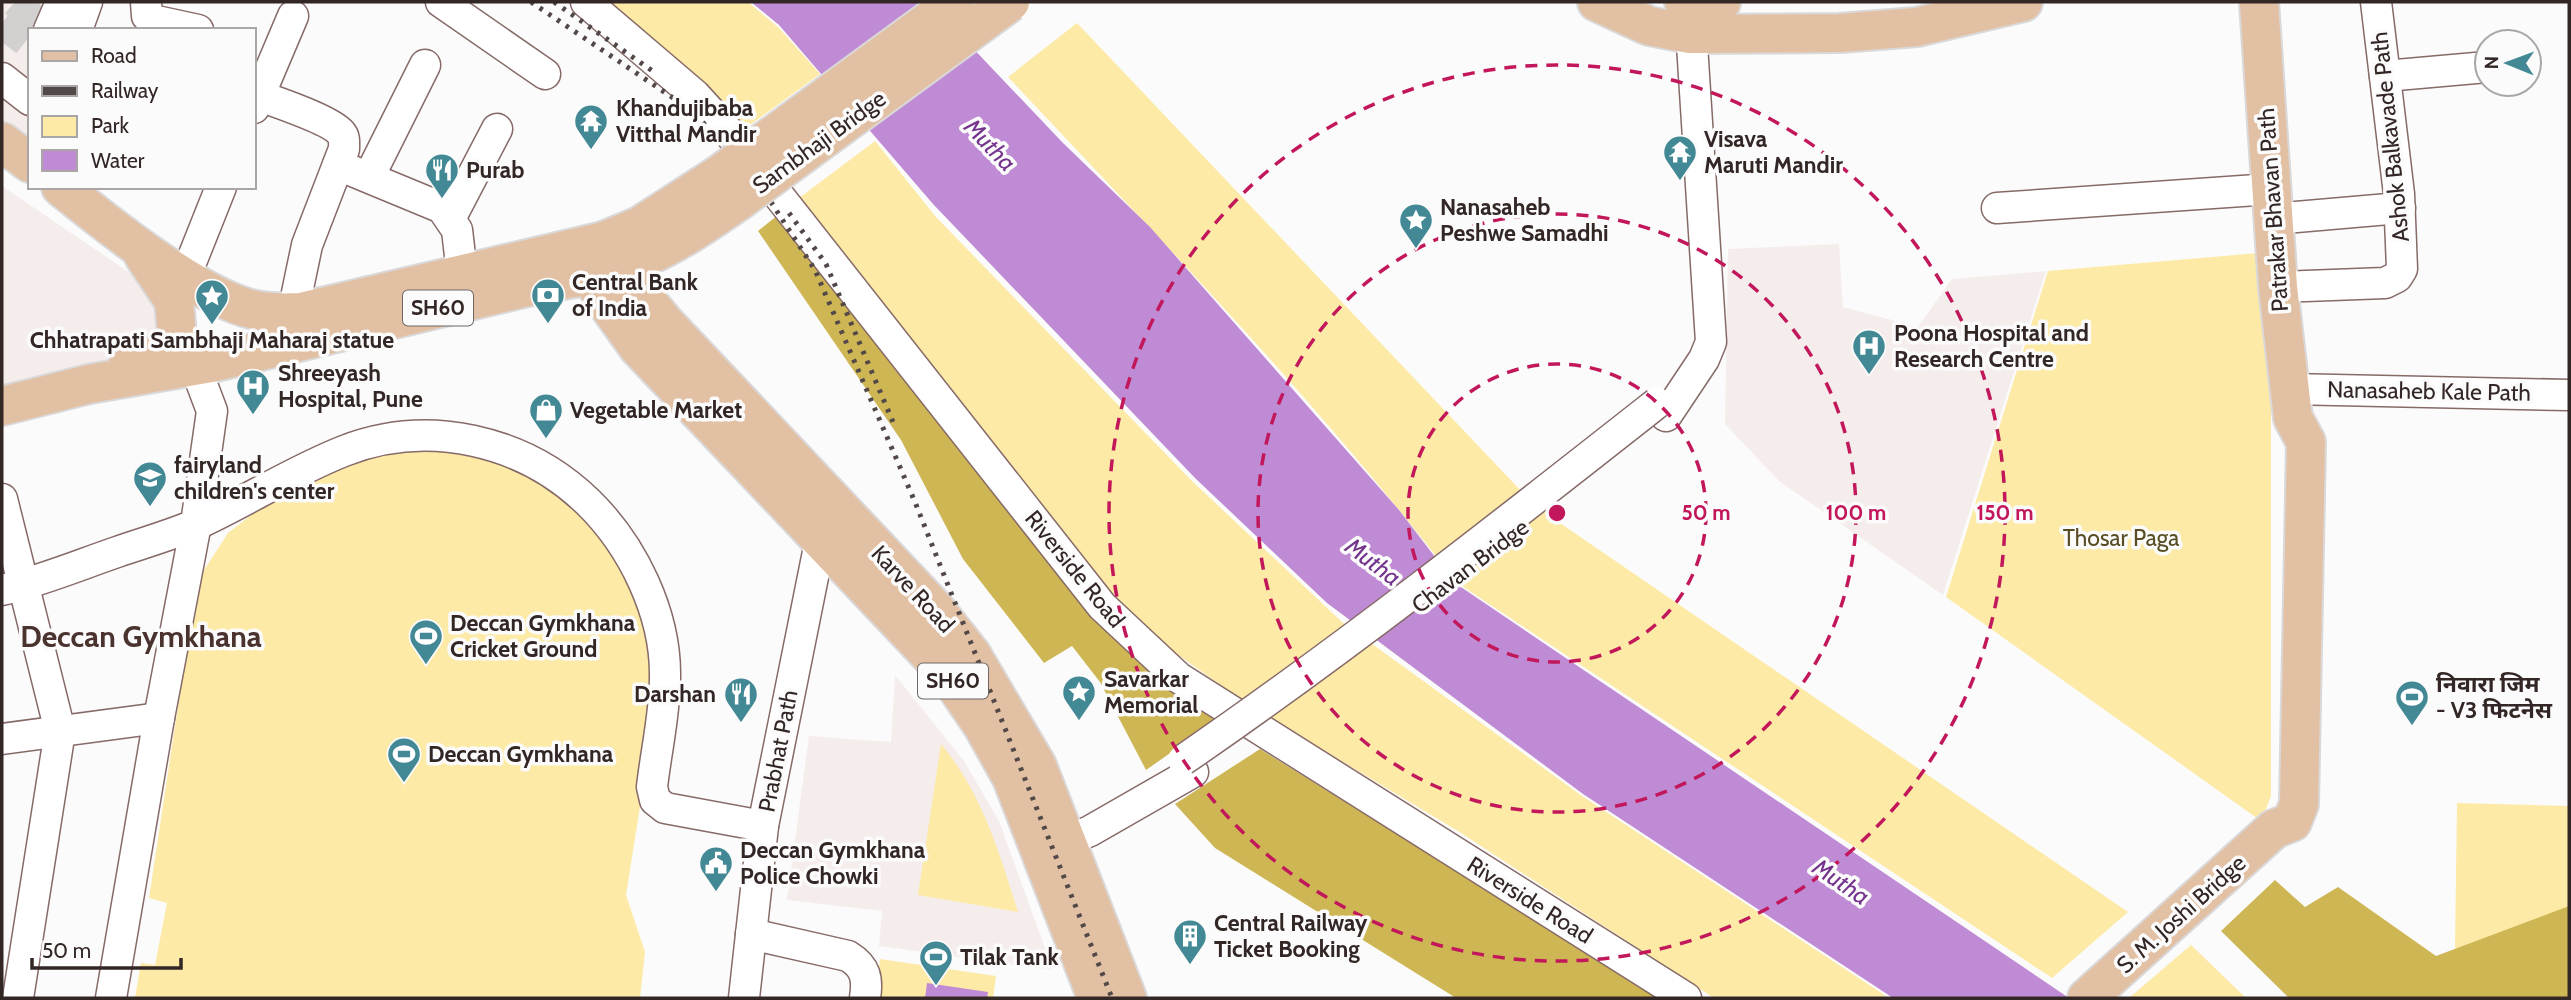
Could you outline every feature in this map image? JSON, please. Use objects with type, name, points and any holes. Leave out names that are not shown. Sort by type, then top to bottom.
[{"type":"main road","name":"Sambhaji Bridge","points":[[598,258],[658,254],[686,237],[728,188],[955,2]]},
{"type":"main road","name":"Sambhaji Bridge","points":[[598,258],[640,226],[728,188],[1010,2]]},
{"type":"main road","points":[[1597,2],[1649,26],[1688,10],[1721,2]]},
{"type":"main road","points":[[1688,10],[1840,33],[1917,27],[2023,2]]},
{"type":"main road","name":"Patrakar Bhavan Path","points":[[2259,2],[2278,287],[2291,404]]},
{"type":"main road","name":"SH60","points":[[64,189],[135,243],[234,303],[286,312],[462,273],[598,258]]},
{"type":"main road","points":[[533,286],[583,310],[651,335],[662,285],[686,237]]},
{"type":"main road","points":[[89,384],[162,352],[177,335],[174,301],[135,243]]},
{"type":"main road","name":"SH60","points":[[2,405],[89,384],[195,366],[533,286],[598,258]]},
{"type":"main road","name":"Karve Road","points":[[598,258],[651,335],[833,529],[936,610],[971,654],[1037,766],[1052,839],[1097,998]]},
{"type":"main road","name":"S. M. Joshi Bridge","points":[[2087,998],[2274,830],[2284,785],[2282,438],[2291,404]]},
{"type":"main road","name":"Karve Road","points":[[1052,839],[1127,998]]},
{"type":"street","points":[[50,28],[61,2]]},
{"type":"street","points":[[78,28],[87,2]]},
{"type":"street","points":[[146,2],[147,16],[152,20],[189,28]]},
{"type":"street","points":[[441,2],[545,74]]},
{"type":"street","name":"Riverside Road","points":[[586,2],[695,95],[727,130],[1125,631],[1179,678],[1686,998]]},
{"type":"street","name":"Ashok Balkavade Path","points":[[2278,287],[2385,283],[2397,277],[2402,269],[2400,208],[2376,2]]},
{"type":"street","name":"Chavan Bridge","points":[[1052,839],[1188,766],[1279,712],[1668,404],[1704,359],[1711,341],[1688,10]]},
{"type":"street","points":[[256,97],[293,16]]},
{"type":"street","points":[[369,177],[425,65]]},
{"type":"street","points":[[2385,76],[2473,68]]},
{"type":"street","points":[[256,99],[295,109],[342,134],[344,149],[307,245],[286,312]]},
{"type":"street","points":[[451,217],[497,129]]},
{"type":"street","points":[[338,165],[442,208],[451,217],[457,230],[462,273]]},
{"type":"street","points":[[191,279],[220,189]]},
{"type":"street","points":[[1997,208],[2272,204],[2400,208]]},
{"type":"street","points":[[111,998],[159,718],[196,524],[212,411],[195,366]]},
{"type":"street","name":"Nanasaheb Kale Path","points":[[2291,404],[2569,395]]},
{"type":"street","points":[[13,587],[196,524],[323,460],[387,438],[455,437],[498,447],[540,465],[577,491],[608,524],[633,562],[652,604],[663,649],[665,674],[652,787],[655,800],[665,808],[764,826]]},
{"type":"street","points":[[2,499],[13,587],[60,731],[18,998]]},
{"type":"street","name":"Prabhat Path","points":[[744,998],[764,826],[833,529]]},
{"type":"street","points":[[2,740],[159,718]]},
{"type":"street","points":[[751,934],[848,956],[858,962],[868,979],[865,998]]},
{"type":"shaded area","points":[[2,2],[80,2],[72,28],[28,28],[28,135],[25,142],[2,123]]},
{"type":"shaded area","points":[[2,186],[152,288],[164,333],[137,355],[2,387]]},
{"type":"shaded area","points":[[788,207],[1152,669],[1216,721],[1146,770],[1100,682],[1072,646],[1044,663],[963,559],[901,440],[758,231]]},
{"type":"shaded area","name":"Poona Hospital and Research Centre","points":[[1839,244],[1843,307],[1918,327],[1952,279],[2046,271],[1943,595],[1779,481],[1725,424],[1728,249]]},
{"type":"shaded area","points":[[895,675],[964,761],[999,821],[1053,970],[879,946],[882,911],[787,900],[809,736],[891,742]]},
{"type":"shaded area","points":[[1260,749],[1660,998],[1456,998],[1215,848],[1175,804]]},
{"type":"shaded area","points":[[2275,880],[2305,907],[2338,887],[2436,956],[2569,906],[2569,998],[2289,998],[2221,931]]},
{"type":"green space","points":[[602,2],[748,2],[779,28],[820,74],[743,130]]},
{"type":"green space","points":[[1077,23],[1524,494],[1557,521],[2128,912],[2052,978],[1456,582],[1295,387],[1008,77]]},
{"type":"green space","points":[[875,141],[936,217],[1192,481],[1342,622],[1582,796],[1889,998],[1714,998],[1461,833],[1247,704],[1128,619],[791,204]]},
{"type":"green space","name":"Thosar Paga","points":[[2259,253],[2271,403],[2271,796],[2261,821],[1946,597],[2048,271]]},
{"type":"green space","name":"Deccan Gymkhana Cricket Ground","points":[[410,440],[537,469],[629,564],[661,674],[626,895],[645,952],[640,998],[135,998],[141,963],[155,965],[167,903],[149,898],[197,581],[228,533],[288,487]]},
{"type":"green space","points":[[941,744],[968,782],[988,824],[1018,912],[918,895]]},
{"type":"green space","points":[[2457,803],[2569,806],[2569,998],[2467,980],[2455,947]]},
{"type":"green space","points":[[2191,945],[2246,998],[2129,998]]},
{"type":"green space","name":"Tilak Tank","points":[[880,959],[996,976],[993,998],[875,998]]},
{"type":"water","name":"Mutha","points":[[751,2],[929,2],[1063,143],[1150,227],[1399,510],[1455,583],[2069,998],[1893,998],[1583,794],[1327,603],[1195,478],[933,204],[779,25]]},
{"type":"water","points":[[927,983],[988,992],[987,998],[925,998]]},
{"type":"tunnel","points":[[15,2],[44,28]]},
{"type":"tunnel","points":[[2,23],[28,43]]},
{"type":"railway","points":[[531,2],[694,112],[769,199],[815,270],[915,502],[1112,998]]},
{"type":"railway","points":[[554,2],[654,72]]},
{"type":"railway","points":[[789,213],[826,264],[893,422]]},
{"type":"place","name":"Khandujibaba Vitthal Mandir","points":[[591,151]]},
{"type":"place","name":"Visava Maruti Mandir","points":[[1680,182]]},
{"type":"place","name":"Purab","points":[[442,200]]},
{"type":"place","name":"Nanasaheb Peshwe Samadhi","points":[[1416,250]]},
{"type":"place","name":"Central Bank of India","points":[[548,325]]},
{"type":"place","name":"Chhatrapati Sambhaji Maharaj statue","points":[[212,326]]},
{"type":"place","name":"Poona Hospital and Research Centre","points":[[1869,376]]},
{"type":"place","name":"Shreeyash Hospital, Pune","points":[[253,416]]},
{"type":"place","name":"Vegetable Market","points":[[546,440]]},
{"type":"place","name":"fairyland children's center","points":[[150,508]]},
{"type":"place","name":"Deccan Gymkhana Cricket Ground","points":[[426,666]]},
{"type":"place","name":"Savarkar Memorial","points":[[1079,722]]},
{"type":"place","name":"Darshan","points":[[741,724]]},
{"type":"place","name":"निवारा जिम - V3 फिटनेस","points":[[2412,727]]},
{"type":"place","name":"Deccan Gymkhana","points":[[404,784]]},
{"type":"place","name":"Deccan Gymkhana Police Chowki","points":[[716,893]]},
{"type":"place","name":"Central Railway Ticket Booking","points":[[1190,966]]},
{"type":"place","name":"Tilak Tank","points":[[936,987]]},
{"type":"district","name":"Deccan Gymkhana","points":[[141,637]]}]
